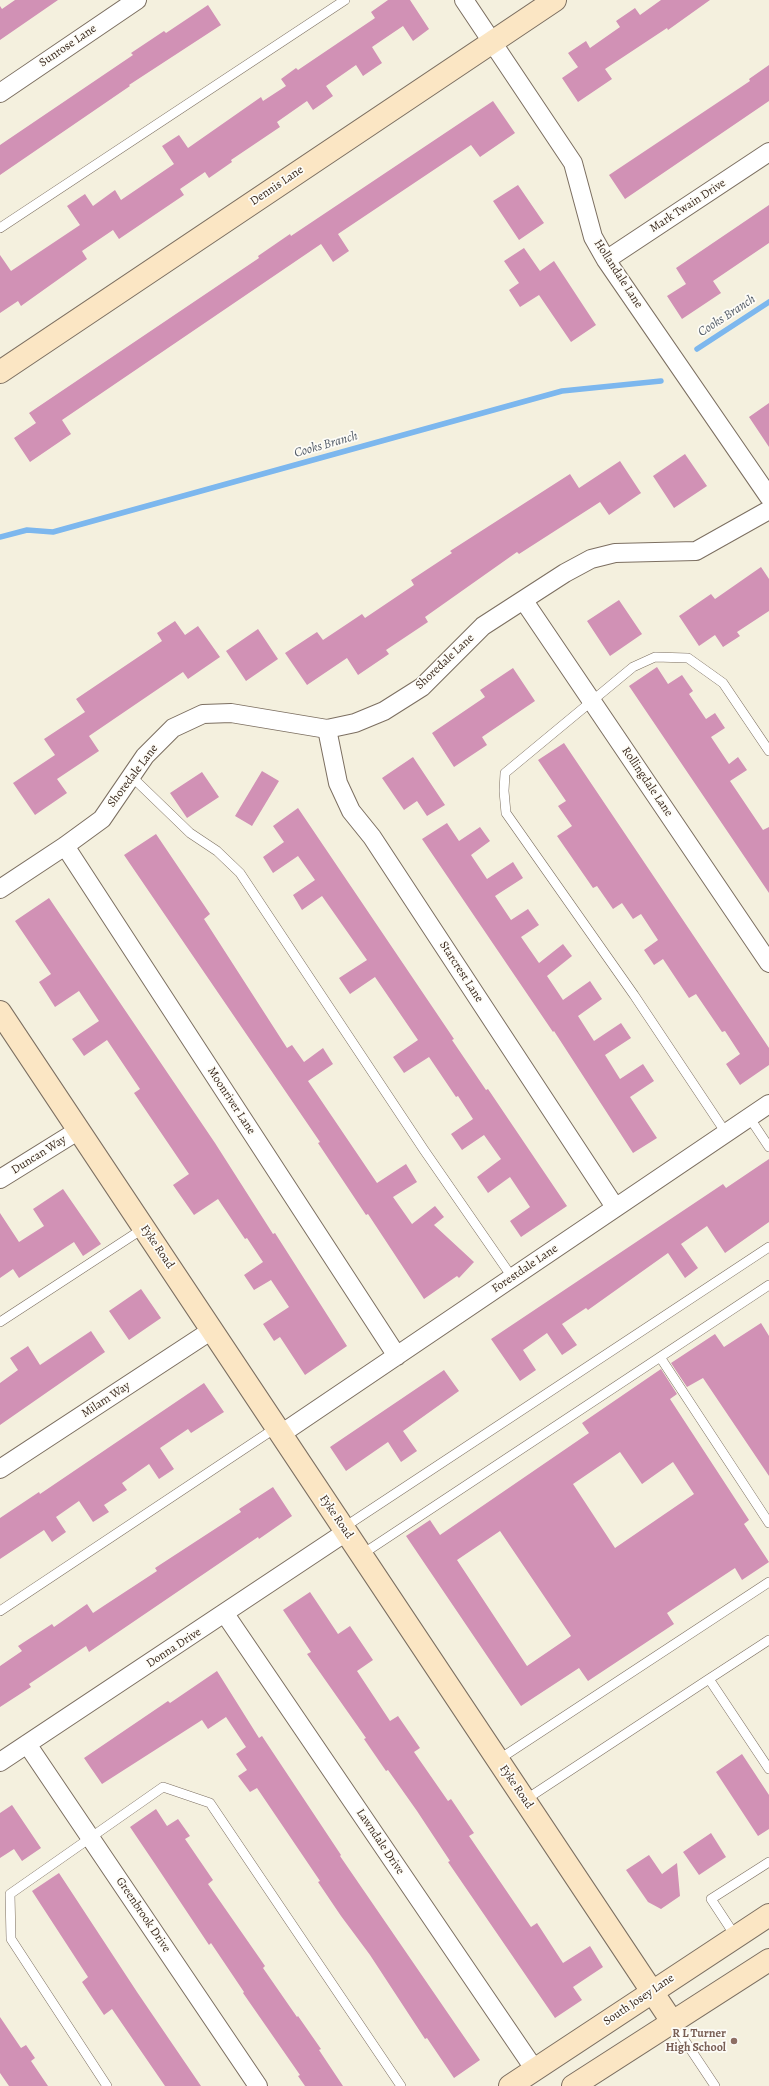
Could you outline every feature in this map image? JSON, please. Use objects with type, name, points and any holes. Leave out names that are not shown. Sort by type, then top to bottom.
[{"type":"street","name":"Sunrose Lane","points":[[0,93],[137,0]]},
{"type":"street","name":"Hollandale Lane","points":[[464,0],[573,163],[593,237],[606,260],[769,497]]},
{"type":"street","name":"Dennis Lane","points":[[0,372],[555,0]]},
{"type":"street","name":"Mark Twain Drive","points":[[606,260],[769,152]]},
{"type":"street","name":"Shoredale Lane","points":[[0,889],[66,846],[102,819],[145,756],[173,728],[203,714],[231,713],[326,729],[355,723],[384,711],[422,687],[483,626],[524,601],[565,573],[591,559],[615,553],[696,551],[769,510]]},
{"type":"street","name":"Rollingdale Lane","points":[[524,601],[769,963]]},
{"type":"street","name":"Starcrest Lane","points":[[326,729],[338,783],[351,811],[372,837],[615,1207]]},
{"type":"street","name":"Moonriver Lane","points":[[66,846],[397,1356]]},
{"type":"street","name":"Fyke Road","points":[[0,1012],[672,2022]]},
{"type":"street","name":"Forestdale Lane","points":[[279,1431],[397,1356],[769,1104]]},
{"type":"street","name":"Duncan Way","points":[[0,1180],[79,1130]]},
{"type":"street","name":"Milam Way","points":[[0,1469],[212,1330]]},
{"type":"street","name":"Donna Drive","points":[[0,1762],[225,1614],[345,1530]]},
{"type":"street","name":"Lawndale Drive","points":[[225,1614],[535,2070]]},
{"type":"street","name":"Greenbrook Drive","points":[[27,1744],[258,2086]]},
{"type":"street","name":"South Josey Lane","points":[[510,2086],[769,1915]]},
{"type":"street","points":[[573,2086],[769,1960]]},
{"type":"lane","points":[[0,228],[345,0]]},
{"type":"lane","points":[[726,1133],[634,995],[506,813],[504,791],[506,773],[593,702],[633,667],[655,657],[688,658],[723,683],[769,752]]},
{"type":"lane","points":[[131,776],[190,833],[217,851],[240,873],[428,1156],[512,1277]]},
{"type":"lane","points":[[749,1118],[769,1147]]},
{"type":"lane","points":[[0,1322],[144,1228]]},
{"type":"lane","points":[[345,1530],[769,1247]]},
{"type":"lane","points":[[361,1555],[769,1285]]},
{"type":"lane","points":[[660,1357],[769,1523]]},
{"type":"lane","points":[[0,1611],[279,1431]]},
{"type":"lane","points":[[498,1760],[769,1582]]},
{"type":"lane","points":[[525,1801],[769,1640]]},
{"type":"lane","points":[[710,1679],[769,1769]]},
{"type":"lane","points":[[107,2086],[11,1939],[10,1894],[163,1787],[210,1803],[401,2086]]},
{"type":"lane","points":[[736,1937],[711,1899],[769,1862]]},
{"type":"lane","points":[[672,2022],[715,2086]]},
{"type":"building","points":[[15,0],[58,0],[0,40],[0,6],[2,9]]},
{"type":"building","points":[[388,0],[410,0],[429,29],[413,41],[403,26],[372,47],[382,63],[363,76],[356,65],[326,86],[333,96],[313,110],[307,101],[277,122],[280,127],[231,160],[232,162],[209,178],[205,172],[180,189],[184,195],[119,239],[113,230],[82,251],[87,259],[21,306],[18,301],[0,313],[0,255],[11,271],[80,225],[67,206],[85,194],[93,206],[115,190],[121,200],[174,164],[162,146],[179,135],[188,148],[261,97],[263,101],[286,86],[281,79],[296,68],[298,70],[375,18],[371,12]]},
{"type":"building","points":[[661,0],[710,0],[668,30],[667,28],[605,69],[612,79],[578,102],[562,78],[578,67],[568,53],[586,41],[590,48],[620,27],[616,21],[635,8],[640,15]]},
{"type":"building","points":[[208,5],[221,25],[129,85],[130,86],[0,175],[0,145],[133,55],[131,53],[164,31],[166,33]]},
{"type":"building","points":[[769,65],[769,101],[625,199],[609,175],[750,81],[749,79]]},
{"type":"building","points":[[493,101],[515,133],[480,157],[471,145],[338,234],[349,251],[333,262],[321,244],[62,420],[71,434],[30,462],[14,438],[36,423],[29,413],[259,258],[258,256],[290,234],[291,236]]},
{"type":"building","points":[[518,185],[544,223],[519,240],[493,201]]},
{"type":"building","points":[[769,205],[769,243],[713,281],[721,293],[682,319],[667,296],[686,284],[676,268]]},
{"type":"building","points":[[524,248],[540,271],[554,261],[596,325],[571,342],[539,295],[520,307],[509,290],[519,283],[504,261]]},
{"type":"building","points":[[769,403],[769,447],[749,417]]},
{"type":"building","points":[[685,454],[707,486],[674,508],[653,476]]},
{"type":"building","points":[[620,461],[641,493],[609,515],[600,502],[519,554],[517,552],[425,617],[428,622],[386,650],[389,654],[358,675],[347,658],[307,685],[285,653],[317,632],[323,640],[362,614],[365,618],[414,585],[411,580],[452,553],[450,551],[570,474],[579,488]]},
{"type":"building","points":[[761,567],[769,579],[769,611],[737,632],[740,636],[723,647],[715,635],[699,646],[679,616],[711,594],[715,599]]},
{"type":"building","points":[[619,600],[642,634],[610,656],[587,621]]},
{"type":"building","points":[[175,621],[185,635],[198,626],[220,657],[188,679],[183,672],[89,736],[99,751],[57,779],[67,793],[35,815],[13,783],[55,755],[44,739],[85,712],[76,699],[162,641],[157,633]]},
{"type":"building","points":[[258,629],[278,659],[246,681],[226,651]]},
{"type":"building","points":[[657,667],[668,684],[682,675],[693,691],[689,694],[706,719],[715,713],[725,728],[711,737],[729,764],[738,757],[747,770],[730,781],[763,830],[769,827],[769,893],[629,686]]},
{"type":"building","points":[[513,668],[535,701],[482,737],[487,745],[454,767],[432,733],[485,697],[480,690]]},
{"type":"building","points":[[564,743],[769,1048],[769,1065],[740,1085],[726,1064],[740,1054],[725,1031],[722,1032],[696,994],[689,998],[663,959],[654,965],[644,950],[658,940],[641,914],[633,919],[622,903],[613,909],[597,886],[593,888],[557,836],[572,826],[558,806],[566,801],[538,760]]},
{"type":"building","points":[[413,757],[445,805],[427,816],[417,801],[404,810],[382,778]]},
{"type":"building","points":[[262,771],[279,781],[252,826],[235,816]]},
{"type":"building","points":[[202,772],[219,797],[187,818],[170,793]]},
{"type":"building","points":[[298,808],[454,1039],[452,1040],[486,1090],[488,1089],[567,1206],[521,1237],[510,1221],[530,1207],[510,1177],[488,1193],[477,1177],[501,1159],[484,1135],[462,1150],[451,1134],[473,1119],[458,1096],[456,1097],[429,1057],[404,1073],[393,1057],[418,1040],[375,977],[350,994],[339,978],[367,960],[322,896],[302,910],[293,895],[315,880],[298,856],[273,873],[263,857],[284,842],[273,826]]},
{"type":"building","points":[[447,823],[459,841],[480,827],[490,841],[471,855],[487,879],[513,862],[523,878],[495,896],[511,920],[528,909],[539,925],[521,937],[539,963],[563,944],[572,956],[547,976],[563,1000],[590,981],[602,999],[578,1016],[594,1041],[621,1023],[631,1038],[605,1055],[620,1079],[643,1064],[654,1081],[630,1097],[657,1138],[633,1153],[554,1031],[553,1032],[422,839]]},
{"type":"building","points":[[156,834],[210,914],[204,919],[287,1048],[292,1045],[304,1062],[323,1048],[333,1064],[308,1081],[377,1183],[406,1164],[417,1182],[393,1197],[412,1224],[435,1206],[444,1217],[434,1225],[474,1262],[459,1278],[457,1276],[424,1299],[368,1214],[366,1215],[318,1143],[320,1142],[124,855]]},
{"type":"building","points":[[49,898],[215,1143],[273,1234],[275,1233],[347,1346],[305,1375],[280,1337],[274,1341],[263,1324],[289,1307],[271,1280],[254,1290],[244,1275],[263,1262],[247,1238],[245,1239],[218,1199],[194,1215],[173,1185],[189,1174],[134,1093],[140,1089],[107,1040],[84,1056],[72,1039],[99,1021],[79,991],[55,1007],[39,982],[51,974],[15,921]]},
{"type":"building","points":[[769,1159],[769,1222],[725,1253],[707,1226],[681,1244],[698,1268],[685,1278],[668,1253],[588,1310],[586,1308],[562,1324],[577,1345],[562,1355],[547,1333],[523,1350],[536,1370],[520,1381],[491,1339],[723,1184],[726,1188]]},
{"type":"building","points":[[63,1189],[101,1244],[83,1256],[74,1242],[19,1278],[13,1269],[0,1278],[0,1213],[19,1242],[44,1226],[33,1209]]},
{"type":"building","points":[[141,1289],[161,1318],[129,1340],[109,1311]]},
{"type":"building","points":[[761,1323],[769,1336],[769,1476],[703,1378],[687,1387],[671,1363],[715,1334],[724,1347]]},
{"type":"building","points":[[91,1331],[105,1352],[0,1425],[0,1383],[18,1370],[10,1358],[28,1346],[40,1365]]},
{"type":"building","points":[[661,1369],[677,1394],[670,1399],[749,1520],[744,1524],[769,1562],[742,1580],[735,1568],[667,1613],[674,1624],[588,1681],[579,1668],[521,1706],[406,1536],[430,1520],[440,1535],[589,1433],[582,1423]],"holes":[[[620,1452],[642,1484],[673,1462],[694,1494],[615,1548],[573,1484]],[[500,1531],[571,1636],[527,1666],[457,1560]]]},
{"type":"building","points":[[444,1370],[459,1391],[403,1431],[417,1451],[401,1462],[388,1442],[346,1471],[330,1447]]},
{"type":"building","points":[[204,1383],[224,1412],[191,1433],[188,1429],[160,1448],[174,1469],[159,1479],[149,1464],[122,1483],[127,1490],[104,1505],[109,1512],[93,1522],[79,1501],[56,1517],[66,1532],[52,1542],[44,1530],[0,1559],[0,1518],[39,1492],[40,1494]]},
{"type":"building","points":[[273,1487],[292,1516],[259,1539],[258,1537],[89,1652],[86,1646],[29,1684],[31,1687],[0,1707],[0,1666],[22,1651],[18,1646],[52,1624],[54,1627],[87,1604],[93,1613],[157,1571],[155,1568],[241,1512],[239,1509]]},
{"type":"building","points":[[310,1592],[338,1634],[350,1626],[373,1660],[357,1671],[390,1721],[398,1716],[420,1748],[414,1752],[448,1801],[451,1799],[474,1833],[469,1836],[531,1927],[537,1923],[563,1963],[590,1946],[603,1967],[573,1987],[582,2000],[555,2018],[448,1862],[450,1861],[417,1811],[388,1770],[386,1771],[364,1739],[366,1738],[307,1654],[311,1652],[283,1610]]},
{"type":"building","points":[[217,1671],[259,1738],[262,1736],[341,1855],[340,1856],[480,2060],[454,2078],[427,2038],[425,2039],[370,1955],[341,1916],[318,1882],[320,1881],[257,1788],[250,1792],[238,1776],[247,1770],[236,1754],[246,1747],[226,1717],[208,1729],[202,1720],[102,1784],[84,1758],[168,1701],[170,1703]]},
{"type":"building","points":[[742,1754],[769,1795],[769,1829],[758,1836],[716,1772]]},
{"type":"building","points":[[12,1805],[41,1848],[22,1861],[14,1849],[0,1858],[0,1813]]},
{"type":"building","points":[[156,1809],[167,1826],[178,1819],[190,1836],[185,1839],[213,1880],[208,1884],[265,1966],[263,1968],[321,2049],[319,2050],[343,2086],[305,2086],[298,2076],[300,2075],[243,1993],[244,1992],[211,1943],[209,1945],[130,1827]]},
{"type":"building","points":[[711,1833],[726,1857],[699,1875],[683,1852]]},
{"type":"building","points":[[649,1855],[662,1874],[677,1863],[680,1896],[661,1909],[648,1902],[626,1870]]},
{"type":"building","points":[[59,1873],[201,2086],[165,2086],[112,2009],[104,2015],[82,1982],[88,1977],[32,1891]]},
{"type":"building","points":[[0,2017],[21,2048],[26,2045],[35,2058],[31,2061],[48,2086],[9,2086],[0,2073]]},
{"type":"waterway","name":"Cooks Branch","points":[[697,349],[769,302]]},
{"type":"waterway","name":"Cooks Branch","points":[[0,537],[27,530],[53,532],[562,391],[661,381]]},
{"type":"place","name":"R L Turner High School","points":[[734,2041]]}]
